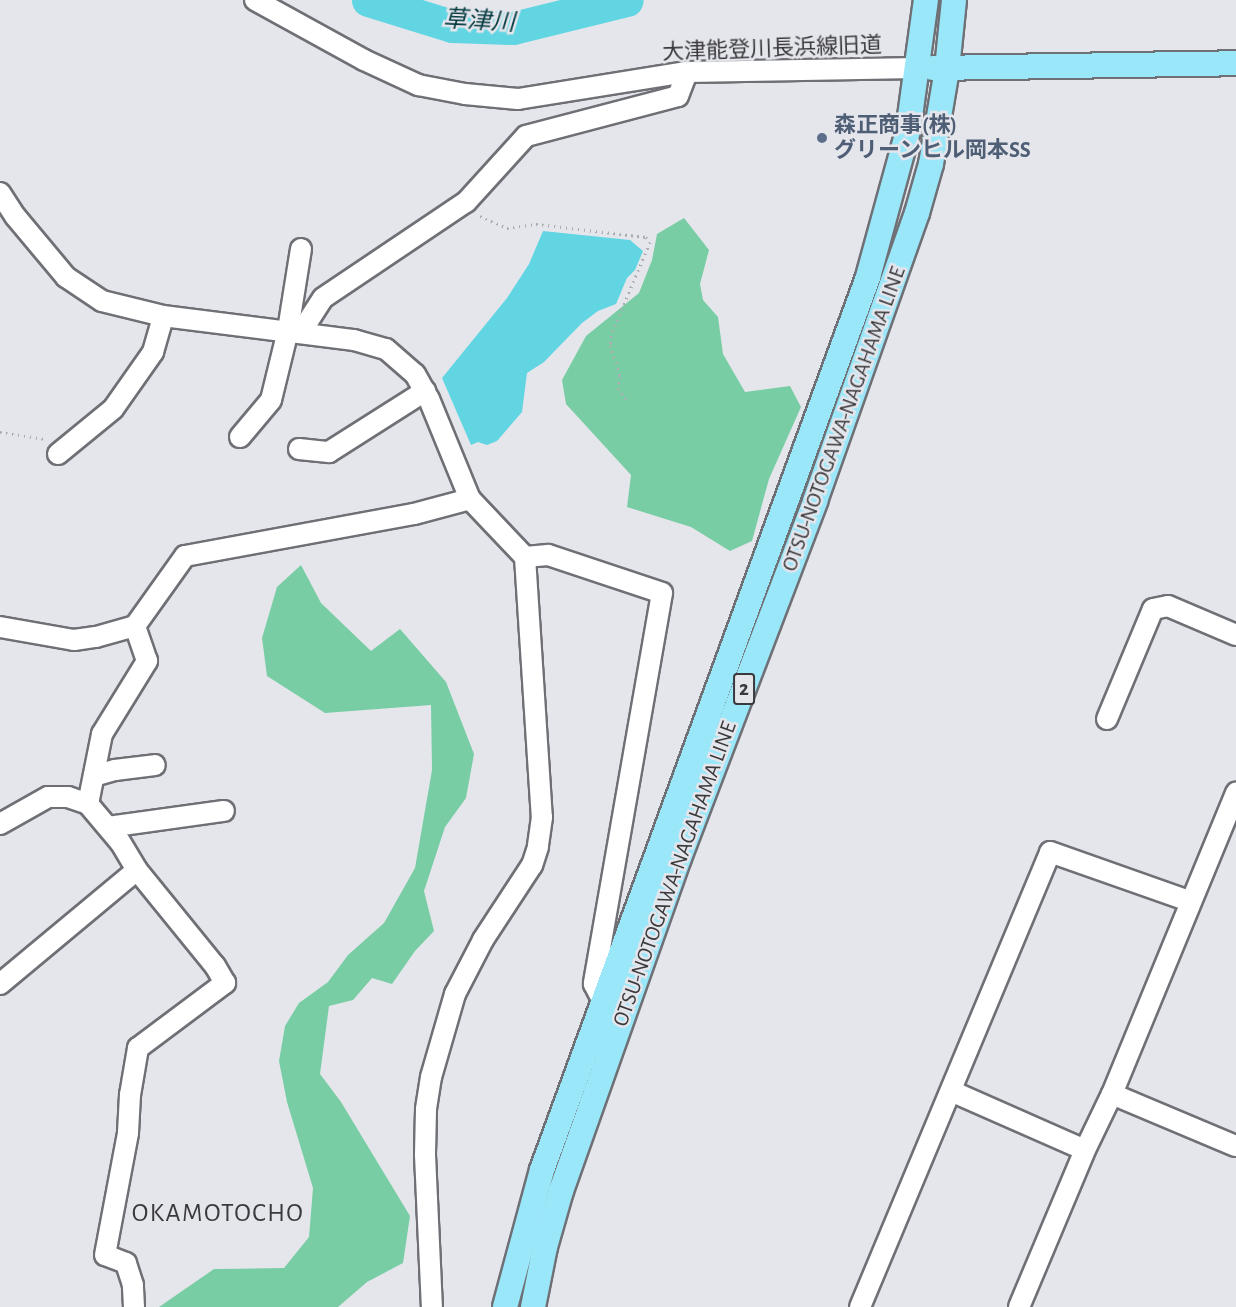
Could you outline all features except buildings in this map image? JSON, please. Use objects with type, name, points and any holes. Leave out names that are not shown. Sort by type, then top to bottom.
[{"type":"main road","name":"2","points":[[918,68],[925,8]]},
{"type":"main road","name":"2","points":[[948,69],[953,8]]},
{"type":"main road","points":[[918,68],[1236,63]]},
{"type":"main road","name":"OTSU-NOTOGAWA-NAGAHAMA LINE","points":[[505,1307],[542,1170],[868,278],[908,131],[918,68]]},
{"type":"main road","name":"OTSU-NOTOGAWA-NAGAHAMA LINE","points":[[533,1307],[544,1247],[565,1180],[679,858],[815,501],[914,223],[931,164],[948,69]]},
{"type":"street","name":"大津能登川長浜線旧道","points":[[255,0],[364,60],[418,85],[465,94],[518,99],[687,72],[918,68]]},
{"type":"street","points":[[294,331],[323,298],[460,206],[526,136],[678,96],[687,72]]},
{"type":"street","points":[[0,193],[7,218],[66,277],[84,290],[123,308],[163,316],[354,340],[386,349],[416,374],[470,500],[525,557],[542,817],[538,847],[532,864],[488,931],[455,994],[431,1077],[426,1110],[425,1155],[432,1307]]},
{"type":"street","points":[[240,437],[271,400],[294,331],[301,249]]},
{"type":"street","points":[[57,454],[74,438],[113,409],[153,352],[163,316]]},
{"type":"street","points":[[299,449],[329,452],[425,391]]},
{"type":"street","points":[[0,627],[74,640],[96,637],[135,626],[185,556],[414,514],[470,500]]},
{"type":"street","points":[[525,557],[548,555],[662,593],[594,984],[603,1002]]},
{"type":"street","points":[[1107,719],[1153,609],[1168,606],[1236,635]]},
{"type":"street","points":[[88,804],[102,735],[147,661],[135,626]]},
{"type":"street","points":[[94,776],[115,770],[155,765]]},
{"type":"street","points":[[1019,1307],[1085,1150],[1112,1094],[1236,793]]},
{"type":"street","points":[[0,824],[48,798],[68,797],[88,804],[108,827],[137,870],[215,966],[225,983],[138,1048],[130,1095],[129,1133],[105,1255],[126,1263],[133,1285],[134,1306]]},
{"type":"street","points":[[108,827],[224,811]]},
{"type":"street","points":[[860,1307],[1050,852],[1190,901]]},
{"type":"street","points":[[0,984],[137,870]]},
{"type":"street","points":[[951,1091],[1085,1150]]},
{"type":"street","points":[[1112,1094],[1236,1146]]},
{"type":"path","points":[[460,206],[507,228],[536,224],[646,237],[650,242],[613,330],[610,345],[620,376],[618,388],[626,399]]},
{"type":"path","points":[[0,432],[49,439],[74,438]]},
{"type":"green space","points":[[684,218],[709,250],[700,284],[703,300],[718,317],[723,354],[745,392],[790,386],[801,407],[769,479],[752,541],[730,551],[691,527],[627,507],[631,475],[566,404],[562,380],[586,336],[639,293],[652,260],[657,234]]},
{"type":"green space","points":[[301,565],[321,603],[371,651],[400,629],[446,682],[474,754],[466,798],[445,827],[424,891],[434,931],[415,951],[392,984],[372,978],[353,1000],[329,1006],[320,1074],[341,1102],[410,1216],[403,1263],[367,1282],[338,1307],[159,1307],[214,1269],[284,1268],[309,1237],[313,1188],[287,1102],[279,1061],[285,1026],[299,1003],[328,982],[348,955],[384,923],[415,868],[432,770],[431,705],[325,713],[267,676],[262,638],[277,587]]},
{"type":"water","points":[[543,231],[630,240],[643,251],[635,270],[627,278],[616,304],[598,311],[582,323],[544,362],[527,373],[522,412],[497,441],[487,445],[478,442],[471,445],[442,378],[507,298],[529,264]]},
{"type":"waterway","name":"草津川","points":[[368,0],[452,26],[513,28],[627,0]]},
{"type":"place","name":"森正商事(株) グリーンヒル岡本SS","points":[[822,138]]},
{"type":"district","name":"OKAMOTOCHO","points":[[218,1214]]}]
